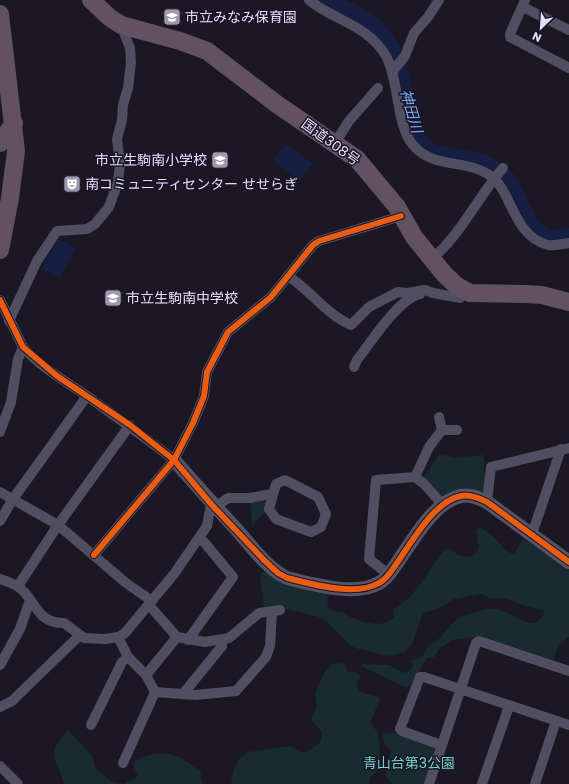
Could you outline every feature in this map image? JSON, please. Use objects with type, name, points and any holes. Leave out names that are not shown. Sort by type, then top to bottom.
[{"type":"highway","name":"国道308号","points":[[91,0],[108,17],[121,24],[180,41],[207,51],[278,105],[335,143],[366,168],[401,216],[414,237],[433,258],[445,275],[462,289],[470,293],[542,295],[569,302]]},
{"type":"highway","points":[[0,14],[8,88],[14,123],[16,151],[10,198],[0,250]]},
{"type":"highway","points":[[1,141],[14,123]]},
{"type":"street","points":[[309,0],[321,10],[370,35],[387,57],[392,72],[406,133],[414,147],[428,158],[497,174]]},
{"type":"street","points":[[392,72],[402,60],[414,33],[428,17],[439,0]]},
{"type":"street","points":[[569,30],[524,3],[510,34],[510,37],[569,68]]},
{"type":"street","points":[[9,321],[37,261],[57,231],[87,229],[95,224],[109,207],[118,182],[120,164],[117,139],[122,120],[123,105],[128,88],[131,62],[130,48],[121,24]]},
{"type":"street","points":[[335,143],[349,121],[378,88]]},
{"type":"street","points":[[497,174],[499,184],[524,230],[532,238],[549,245],[569,243]]},
{"type":"street","points":[[433,258],[461,225],[497,174]]},
{"type":"street","points":[[94,555],[174,460],[193,423],[204,396],[207,372],[228,332],[271,297],[313,245],[319,241],[401,216]]},
{"type":"street","points":[[288,276],[296,281],[313,299],[321,303],[343,322],[351,325],[369,308],[398,292],[407,293],[420,289],[460,298],[462,289]]},
{"type":"street","points":[[354,367],[390,318],[408,300],[418,294],[433,293]]},
{"type":"street","points":[[0,300],[23,347],[57,376],[130,425],[174,460],[265,561],[278,573],[287,578],[347,589],[371,586],[380,583],[388,575],[442,504],[462,496],[477,498],[487,502],[569,562]]},
{"type":"street","points":[[0,432],[11,402],[18,359],[23,347]]},
{"type":"street","points":[[0,521],[13,499],[87,396]]},
{"type":"street","points":[[439,417],[442,430]]},
{"type":"street","points":[[18,586],[58,525],[130,425]]},
{"type":"street","points":[[442,430],[457,430]]},
{"type":"street","points":[[416,477],[429,447],[442,430]]},
{"type":"street","points":[[487,502],[491,467],[565,449]]},
{"type":"street","points":[[532,534],[565,449]]},
{"type":"street","points":[[388,575],[369,559],[376,480],[416,477],[442,504]]},
{"type":"street","points":[[285,480],[318,497],[326,514],[322,527],[311,532],[276,519],[269,509],[272,494],[276,484],[285,480]]},
{"type":"street","points":[[0,492],[58,525],[150,603],[177,637],[205,642],[222,640],[229,638],[259,613],[276,611],[270,646],[266,657],[236,691],[183,694],[155,692]]},
{"type":"street","points":[[0,579],[18,586],[44,618],[56,623],[64,623],[84,638],[118,637],[132,627],[137,618],[174,574],[207,526],[213,505],[228,498],[250,498],[272,494]]},
{"type":"street","points":[[188,640],[233,577],[204,542]]},
{"type":"street","points":[[0,666],[20,629],[30,600]]},
{"type":"street","points":[[0,707],[12,701],[80,635]]},
{"type":"street","points":[[118,637],[128,657],[146,675],[155,692]]},
{"type":"street","points":[[146,675],[177,637]]},
{"type":"street","points":[[183,694],[222,646],[222,640]]},
{"type":"street","points":[[429,784],[476,643],[479,641],[569,671]]},
{"type":"street","points":[[91,725],[122,662],[128,657]]},
{"type":"street","points":[[442,745],[400,729],[411,696],[420,677],[424,677],[569,725]]},
{"type":"street","points":[[123,763],[155,692]]},
{"type":"street","points":[[482,784],[509,706]]},
{"type":"street","points":[[535,784],[556,721]]},
{"type":"street","points":[[0,766],[18,784]]},
{"type":"green space","points":[[444,455],[453,458],[484,455],[485,489],[479,492],[458,490],[443,496],[437,493],[423,478],[438,456]]},
{"type":"green space","points":[[250,502],[266,502],[267,510],[252,526]]},
{"type":"green space","points":[[480,527],[494,537],[506,551],[514,554],[523,539],[536,546],[569,570],[569,637],[566,638],[563,644],[559,644],[554,659],[551,660],[481,636],[452,640],[439,649],[434,657],[427,658],[410,686],[405,687],[361,666],[363,664],[389,665],[404,673],[408,672],[413,666],[411,661],[423,656],[429,645],[438,640],[455,621],[461,617],[489,609],[495,609],[501,610],[524,621],[536,623],[543,616],[544,611],[522,605],[506,598],[491,598],[481,594],[454,599],[438,609],[423,613],[412,644],[405,652],[388,656],[355,648],[323,618],[271,605],[264,609],[260,573],[265,571],[277,579],[327,591],[328,609],[343,612],[350,617],[367,623],[379,624],[390,621],[394,617],[393,610],[409,598],[416,590],[445,549],[449,548],[458,555],[471,557],[477,552],[478,543],[476,531]]},
{"type":"green space","points":[[345,663],[347,671],[357,673],[361,677],[357,682],[358,691],[380,698],[371,722],[378,734],[381,768],[370,777],[369,784],[233,784],[231,778],[238,760],[248,752],[291,746],[301,752],[306,752],[321,741],[322,732],[311,720],[317,707],[315,692],[325,672],[332,664]]},
{"type":"green space","points":[[68,730],[92,756],[95,768],[112,782],[124,784],[64,784],[55,761],[54,751],[56,745]]},
{"type":"green space","name":"青山台第3公園","points":[[395,733],[434,746],[436,750],[424,784],[393,784],[385,775],[391,751],[385,745],[382,734]]},
{"type":"green space","points":[[153,754],[171,754],[179,757],[200,771],[203,784],[124,784],[138,776],[132,763],[142,757]]},
{"type":"water","points":[[286,144],[313,164],[300,181],[273,161]]},
{"type":"water","points":[[59,239],[76,248],[59,278],[42,268]]},
{"type":"waterway","name":"神田川","points":[[325,0],[366,19],[383,35],[389,44],[398,65],[411,122],[422,144],[428,149],[442,155],[475,160],[493,167],[509,182],[529,222],[536,230],[544,236],[554,238],[569,236]]},
{"type":"cycle path","points":[[94,555],[174,460],[193,423],[204,396],[207,372],[228,332],[271,297],[313,245],[319,241],[401,216]]},
{"type":"cycle path","points":[[0,300],[23,347],[57,376],[130,425],[174,460],[211,504],[265,561],[278,573],[287,578],[321,586],[346,589],[358,589],[379,583],[389,574],[424,524],[433,514],[451,499],[461,496],[474,497],[487,502],[569,562]]},
{"type":"place","name":"市立みなみ保育園","points":[[172,17]]},
{"type":"place","name":"市立生駒南小学校","points":[[220,160]]},
{"type":"place","name":"南コミュニティセンター せせらぎ","points":[[72,184]]},
{"type":"place","name":"市立生駒南中学校","points":[[113,298]]}]
